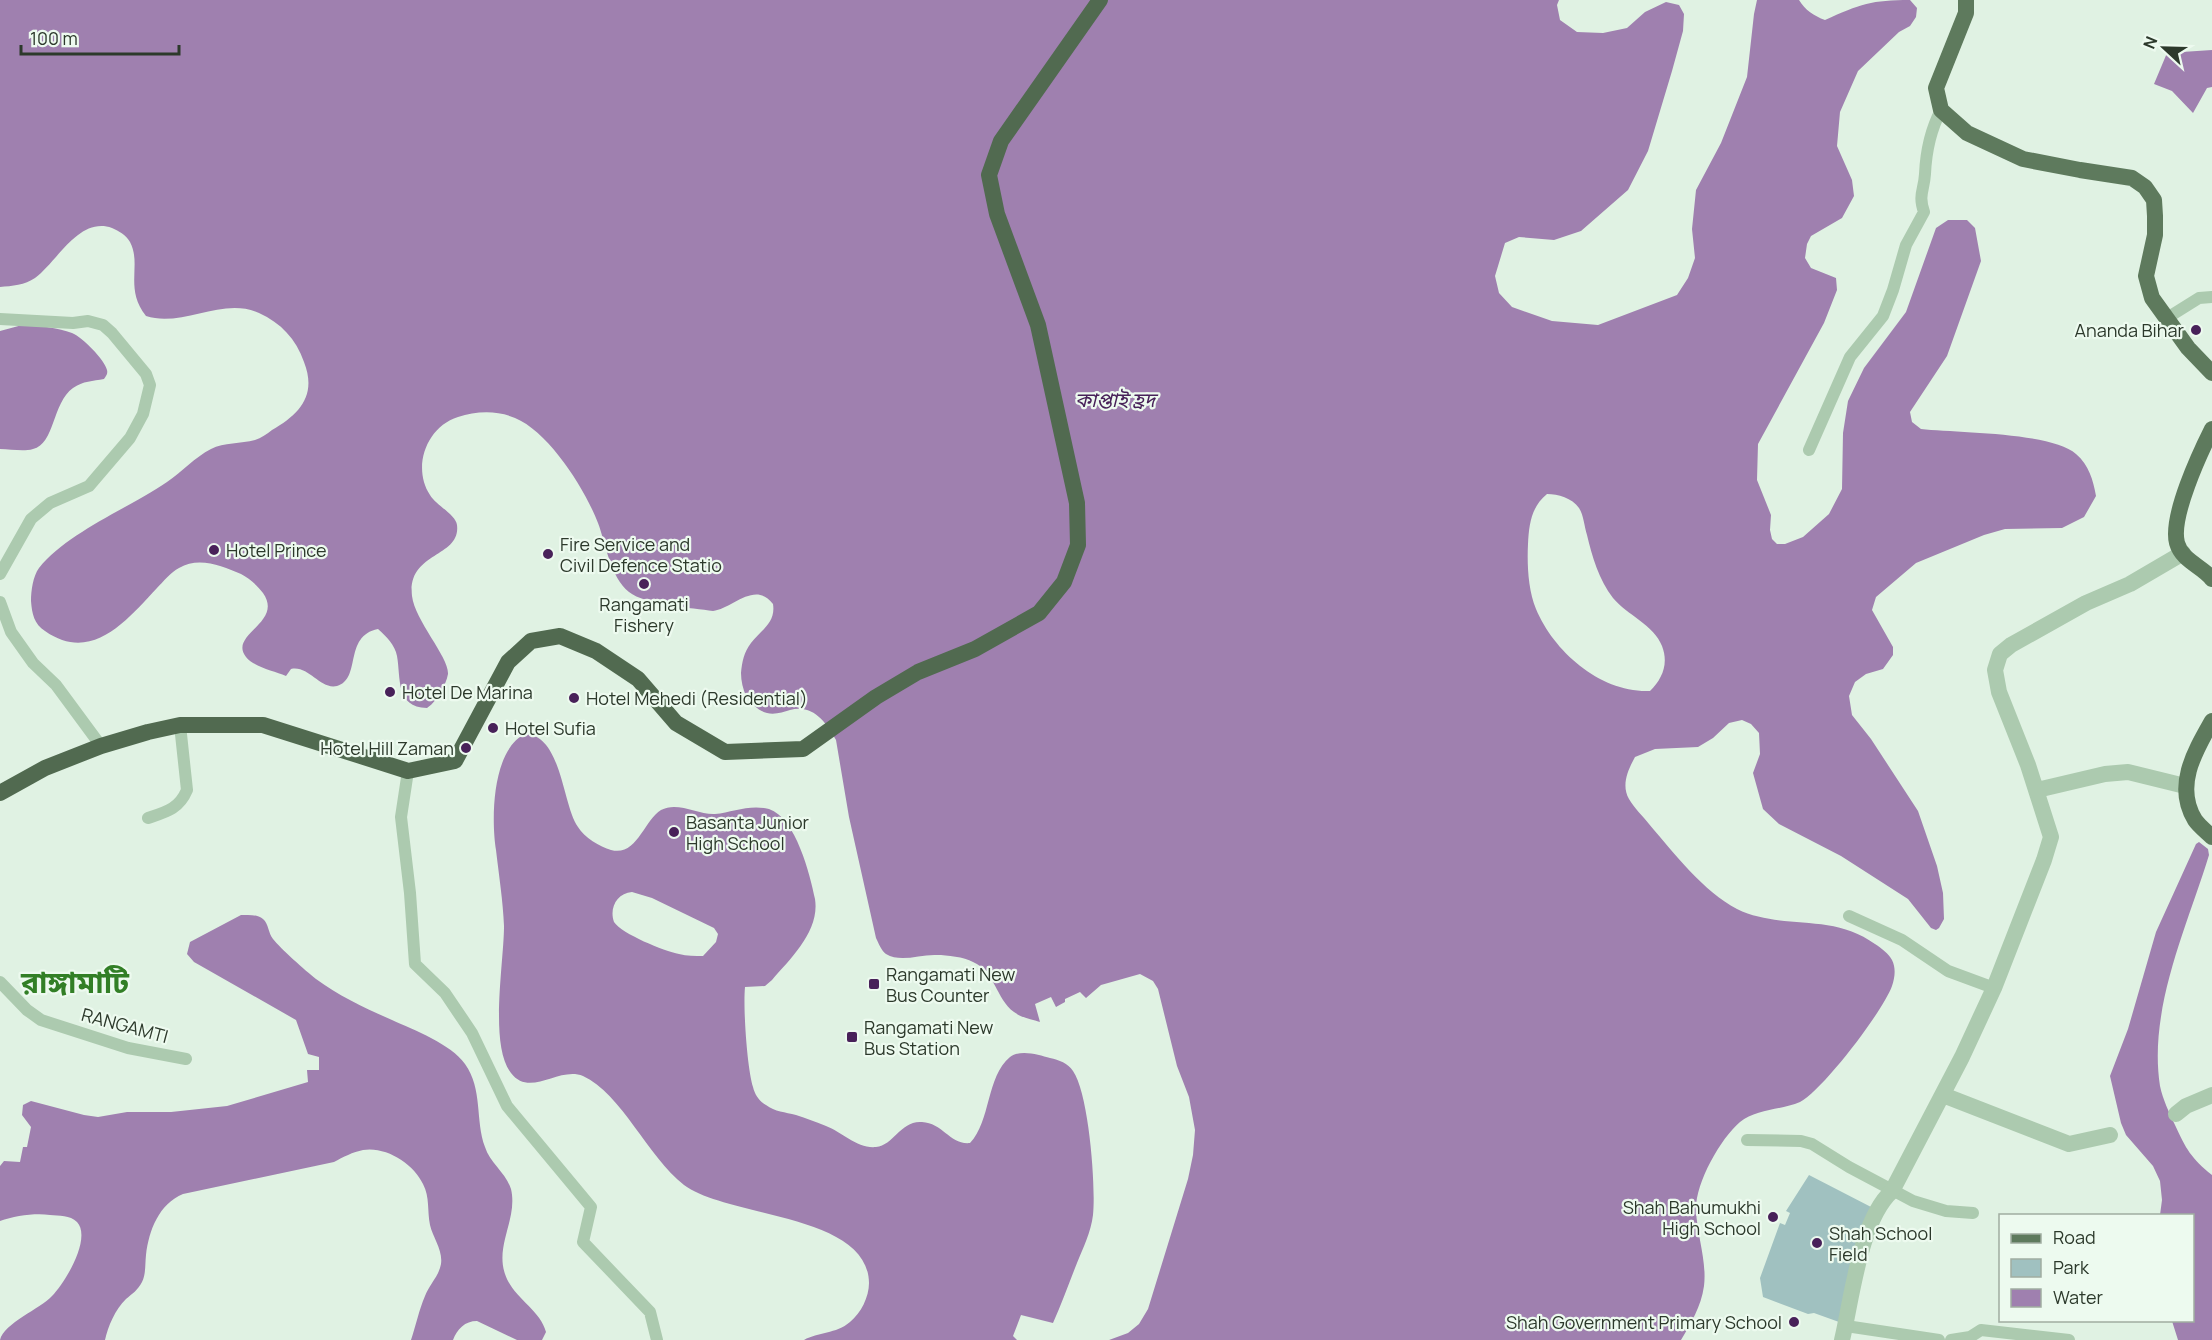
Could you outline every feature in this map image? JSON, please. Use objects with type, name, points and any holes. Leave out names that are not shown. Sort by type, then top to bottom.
[{"type":"highway","points":[[0,793],[45,768],[101,746],[180,725],[263,725],[408,771],[455,761],[508,662],[531,641],[560,636],[596,651],[638,679],[676,723],[725,752],[803,749],[876,697],[918,672],[975,649],[1039,612],[1064,582],[1078,545],[1077,503],[1038,325],[998,214],[989,175],[1001,141],[1100,0]]},
{"type":"main road","points":[[1966,0],[1966,13],[1936,88],[1941,110],[1967,134],[2023,159],[2132,178],[2145,187],[2154,200],[2155,235],[2146,276],[2152,298],[2188,348],[2212,373]]},
{"type":"main road","points":[[2212,429],[2204,461],[2185,493],[2177,527],[2177,544],[2187,560],[2212,579]]},
{"type":"main road","points":[[2212,721],[2192,759],[2185,786],[2186,797],[2195,820],[2212,837]]},
{"type":"street","points":[[1809,450],[1850,357],[1882,316],[1893,290],[1906,245],[1924,212],[1920,199],[1925,174],[1924,166],[1932,127],[1941,110]]},
{"type":"street","points":[[2167,318],[2199,298],[2212,297]]},
{"type":"street","points":[[0,319],[73,323],[88,321],[104,325],[146,374],[150,385],[143,414],[130,438],[116,456],[89,486],[50,503],[32,519],[0,574]]},
{"type":"street","points":[[1940,1340],[1844,1333],[1864,1245],[1876,1211],[1892,1191],[1943,1095],[1994,988],[2051,837],[2037,790],[1999,692],[1995,670],[2000,654],[2011,645],[2076,608],[2130,584],[2183,553]]},
{"type":"street","points":[[0,602],[11,632],[33,663],[56,685],[101,746]]},
{"type":"street","points":[[148,818],[172,810],[183,800],[187,790],[180,725]]},
{"type":"street","points":[[408,771],[401,817],[415,964],[445,993],[472,1033],[507,1106],[591,1207],[583,1242],[650,1312],[657,1340]]},
{"type":"street","points":[[2037,790],[2105,774],[2128,772],[2185,786]]},
{"type":"street","points":[[1850,916],[1902,940],[1948,972],[1994,988]]},
{"type":"street","name":"RANGAMTI","points":[[0,982],[27,1010],[41,1020],[128,1048],[186,1059]]},
{"type":"street","points":[[1943,1095],[2069,1144],[2110,1135]]},
{"type":"street","points":[[2176,1114],[2186,1106],[2212,1095]]},
{"type":"street","points":[[1747,1140],[1801,1141],[1812,1144],[1892,1191],[1929,1207],[1973,1213]]},
{"type":"street","points":[[1951,1340],[1970,1337],[1981,1330],[2068,1340]]},
{"type":"green space","name":"Shah School Field","points":[[1809,1175],[1873,1208],[1839,1322],[1814,1313],[1808,1314],[1763,1297],[1760,1278],[1780,1223],[1785,1225],[1790,1213],[1786,1211]]},
{"type":"water","name":"কাপ্তাই হ্রদ","points":[[0,0],[1559,0],[1557,5],[1560,20],[1577,32],[1603,33],[1627,28],[1645,12],[1666,2],[1679,5],[1684,14],[1683,31],[1672,71],[1648,151],[1628,190],[1581,231],[1554,240],[1519,237],[1505,243],[1495,276],[1499,293],[1512,307],[1552,321],[1598,325],[1677,295],[1688,278],[1695,258],[1692,229],[1696,190],[1721,143],[1747,77],[1757,0],[1799,0],[1810,12],[1825,20],[1866,4],[1910,0],[1917,8],[1916,17],[1910,26],[1899,32],[1858,71],[1840,112],[1837,146],[1852,180],[1854,196],[1842,218],[1811,236],[1805,258],[1811,268],[1836,278],[1837,290],[1824,323],[1758,444],[1757,480],[1771,515],[1772,539],[1777,544],[1785,544],[1803,537],[1829,514],[1842,489],[1843,433],[1848,401],[1864,368],[1906,312],[1936,228],[1948,220],[1967,220],[1975,228],[1981,261],[1947,356],[1910,412],[1912,422],[1921,429],[2026,437],[2064,447],[2076,454],[2084,463],[2092,479],[2096,496],[2084,517],[2062,528],[2005,529],[1984,535],[1916,563],[1876,597],[1872,610],[1893,647],[1893,655],[1883,669],[1866,674],[1855,682],[1849,696],[1852,715],[1871,739],[1918,811],[1937,866],[1943,893],[1944,919],[1936,930],[1931,928],[1908,899],[1841,856],[1779,824],[1763,809],[1753,773],[1760,754],[1759,733],[1751,724],[1742,720],[1729,723],[1713,738],[1698,747],[1655,749],[1635,757],[1632,762],[1626,783],[1629,799],[1679,859],[1725,902],[1754,916],[1842,928],[1859,934],[1887,953],[1895,969],[1892,986],[1877,1013],[1823,1082],[1800,1102],[1746,1118],[1732,1130],[1717,1150],[1704,1175],[1697,1199],[1696,1210],[1705,1277],[1703,1294],[1681,1340],[1109,1340],[1128,1333],[1139,1324],[1148,1309],[1188,1179],[1193,1155],[1195,1130],[1189,1097],[1177,1066],[1158,989],[1153,981],[1140,974],[1101,985],[1086,998],[1080,992],[1065,999],[1065,1002],[1056,1007],[1051,997],[1035,1004],[1040,1022],[1014,1012],[1003,1000],[986,972],[969,960],[941,955],[898,958],[884,952],[876,938],[849,817],[836,740],[823,721],[812,712],[798,709],[770,714],[752,704],[744,691],[741,673],[745,654],[772,616],[773,604],[766,597],[751,595],[713,611],[657,603],[629,592],[617,578],[592,509],[575,479],[553,448],[528,425],[515,418],[494,413],[472,413],[447,422],[438,430],[430,439],[423,461],[422,473],[430,495],[456,521],[457,525],[456,536],[451,544],[425,562],[417,571],[413,581],[414,606],[443,658],[448,674],[439,694],[427,708],[409,703],[404,697],[396,652],[390,641],[378,629],[367,633],[360,640],[349,675],[345,682],[337,686],[325,684],[297,669],[291,669],[286,676],[254,663],[246,657],[242,649],[244,642],[267,612],[268,603],[261,590],[253,582],[241,574],[210,564],[187,564],[176,570],[133,613],[107,634],[78,643],[62,640],[45,631],[36,622],[31,601],[35,575],[51,555],[82,532],[167,482],[205,452],[221,445],[255,440],[282,424],[298,410],[303,402],[307,394],[308,374],[301,354],[292,339],[281,327],[259,313],[231,308],[174,318],[160,319],[146,316],[136,296],[134,259],[130,242],[112,228],[100,226],[89,228],[69,242],[35,278],[23,284],[0,287]],"holes":[[[1547,494],[1569,499],[1579,508],[1594,559],[1608,591],[1619,604],[1653,632],[1662,646],[1665,659],[1663,671],[1650,691],[1632,690],[1597,677],[1567,654],[1544,625],[1531,594],[1528,552],[1532,517],[1537,505]]]},
{"type":"water","points":[[2212,50],[2212,87],[2207,88],[2193,113],[2172,91],[2154,84],[2167,53]]},
{"type":"water","points":[[26,324],[56,328],[76,335],[98,355],[107,374],[104,379],[81,384],[66,395],[46,439],[40,446],[25,450],[0,449],[0,331]]},
{"type":"water","points":[[525,734],[537,737],[547,746],[554,758],[578,827],[593,841],[611,850],[620,851],[627,848],[634,843],[655,815],[661,810],[674,807],[708,814],[762,808],[779,814],[787,823],[800,848],[810,876],[815,911],[809,933],[772,980],[765,986],[745,987],[746,1037],[751,1078],[756,1095],[769,1107],[818,1123],[856,1143],[869,1147],[888,1142],[915,1122],[929,1123],[957,1141],[970,1143],[982,1123],[997,1076],[1010,1057],[1019,1053],[1035,1054],[1060,1061],[1071,1068],[1079,1083],[1087,1119],[1094,1202],[1086,1240],[1053,1323],[1021,1315],[1013,1336],[1017,1340],[804,1340],[845,1326],[858,1314],[864,1304],[869,1283],[863,1260],[846,1243],[822,1230],[705,1196],[684,1185],[658,1159],[610,1096],[597,1084],[583,1076],[564,1075],[527,1083],[511,1073],[504,1060],[499,1024],[504,926],[494,837],[494,804],[500,770],[514,742]],"holes":[[[632,892],[652,898],[714,928],[718,934],[716,942],[703,956],[682,955],[625,932],[614,922],[614,907],[622,895]]]},
{"type":"water","points":[[2199,842],[2208,849],[2209,855],[2164,998],[2158,1057],[2160,1086],[2164,1101],[2182,1141],[2190,1153],[2212,1175],[2212,1340],[2178,1340],[2172,1322],[2194,1322],[2194,1214],[2160,1214],[2162,1200],[2160,1181],[2153,1166],[2126,1135],[2110,1076],[2128,1029],[2156,932],[2196,844]]},
{"type":"water","points":[[241,915],[261,917],[276,943],[325,985],[362,1006],[431,1038],[451,1050],[465,1064],[471,1074],[477,1094],[480,1126],[485,1147],[511,1189],[512,1211],[503,1252],[505,1274],[514,1290],[543,1324],[546,1332],[542,1340],[517,1340],[477,1321],[462,1326],[453,1340],[411,1340],[425,1296],[440,1268],[441,1254],[430,1225],[427,1194],[419,1177],[398,1158],[372,1149],[356,1152],[334,1162],[183,1194],[175,1198],[162,1211],[153,1227],[147,1246],[142,1282],[118,1308],[105,1340],[0,1340],[8,1328],[46,1301],[57,1290],[70,1271],[81,1238],[81,1229],[77,1222],[68,1217],[44,1214],[18,1216],[0,1221],[0,1166],[4,1161],[20,1162],[23,1147],[27,1147],[31,1127],[22,1115],[23,1105],[31,1101],[98,1117],[127,1112],[171,1112],[227,1106],[308,1082],[307,1070],[319,1070],[319,1057],[308,1054],[296,1020],[194,962],[187,954],[190,942]]},
{"type":"place","name":"Ananda Bihar","points":[[2196,330]]},
{"type":"place","name":"Hotel Prince","points":[[214,550]]},
{"type":"place","name":"Fire Service and Civil Defence Statio","points":[[548,554]]},
{"type":"place","name":"Rangamati Fishery","points":[[644,584]]},
{"type":"place","name":"Hotel De Marina","points":[[390,692]]},
{"type":"place","name":"Hotel Mehedi (Residential)","points":[[574,698]]},
{"type":"place","name":"Hotel Sufia","points":[[493,728]]},
{"type":"place","name":"Hotel Hill Zaman","points":[[466,748]]},
{"type":"place","name":"Basanta Junior High School","points":[[674,832]]},
{"type":"place","name":"Rangamati New Bus Counter","points":[[874,984]]},
{"type":"place","name":"Rangamati New Bus Station","points":[[852,1037]]},
{"type":"place","name":"Shah Bahumukhi High School","points":[[1773,1217]]},
{"type":"place","name":"Shah School Field","points":[[1817,1243]]},
{"type":"place","name":"Shah Government Primary School","points":[[1794,1322]]},
{"type":"district","name":"রাঙ্গামাটি","points":[[75,981]]}]
